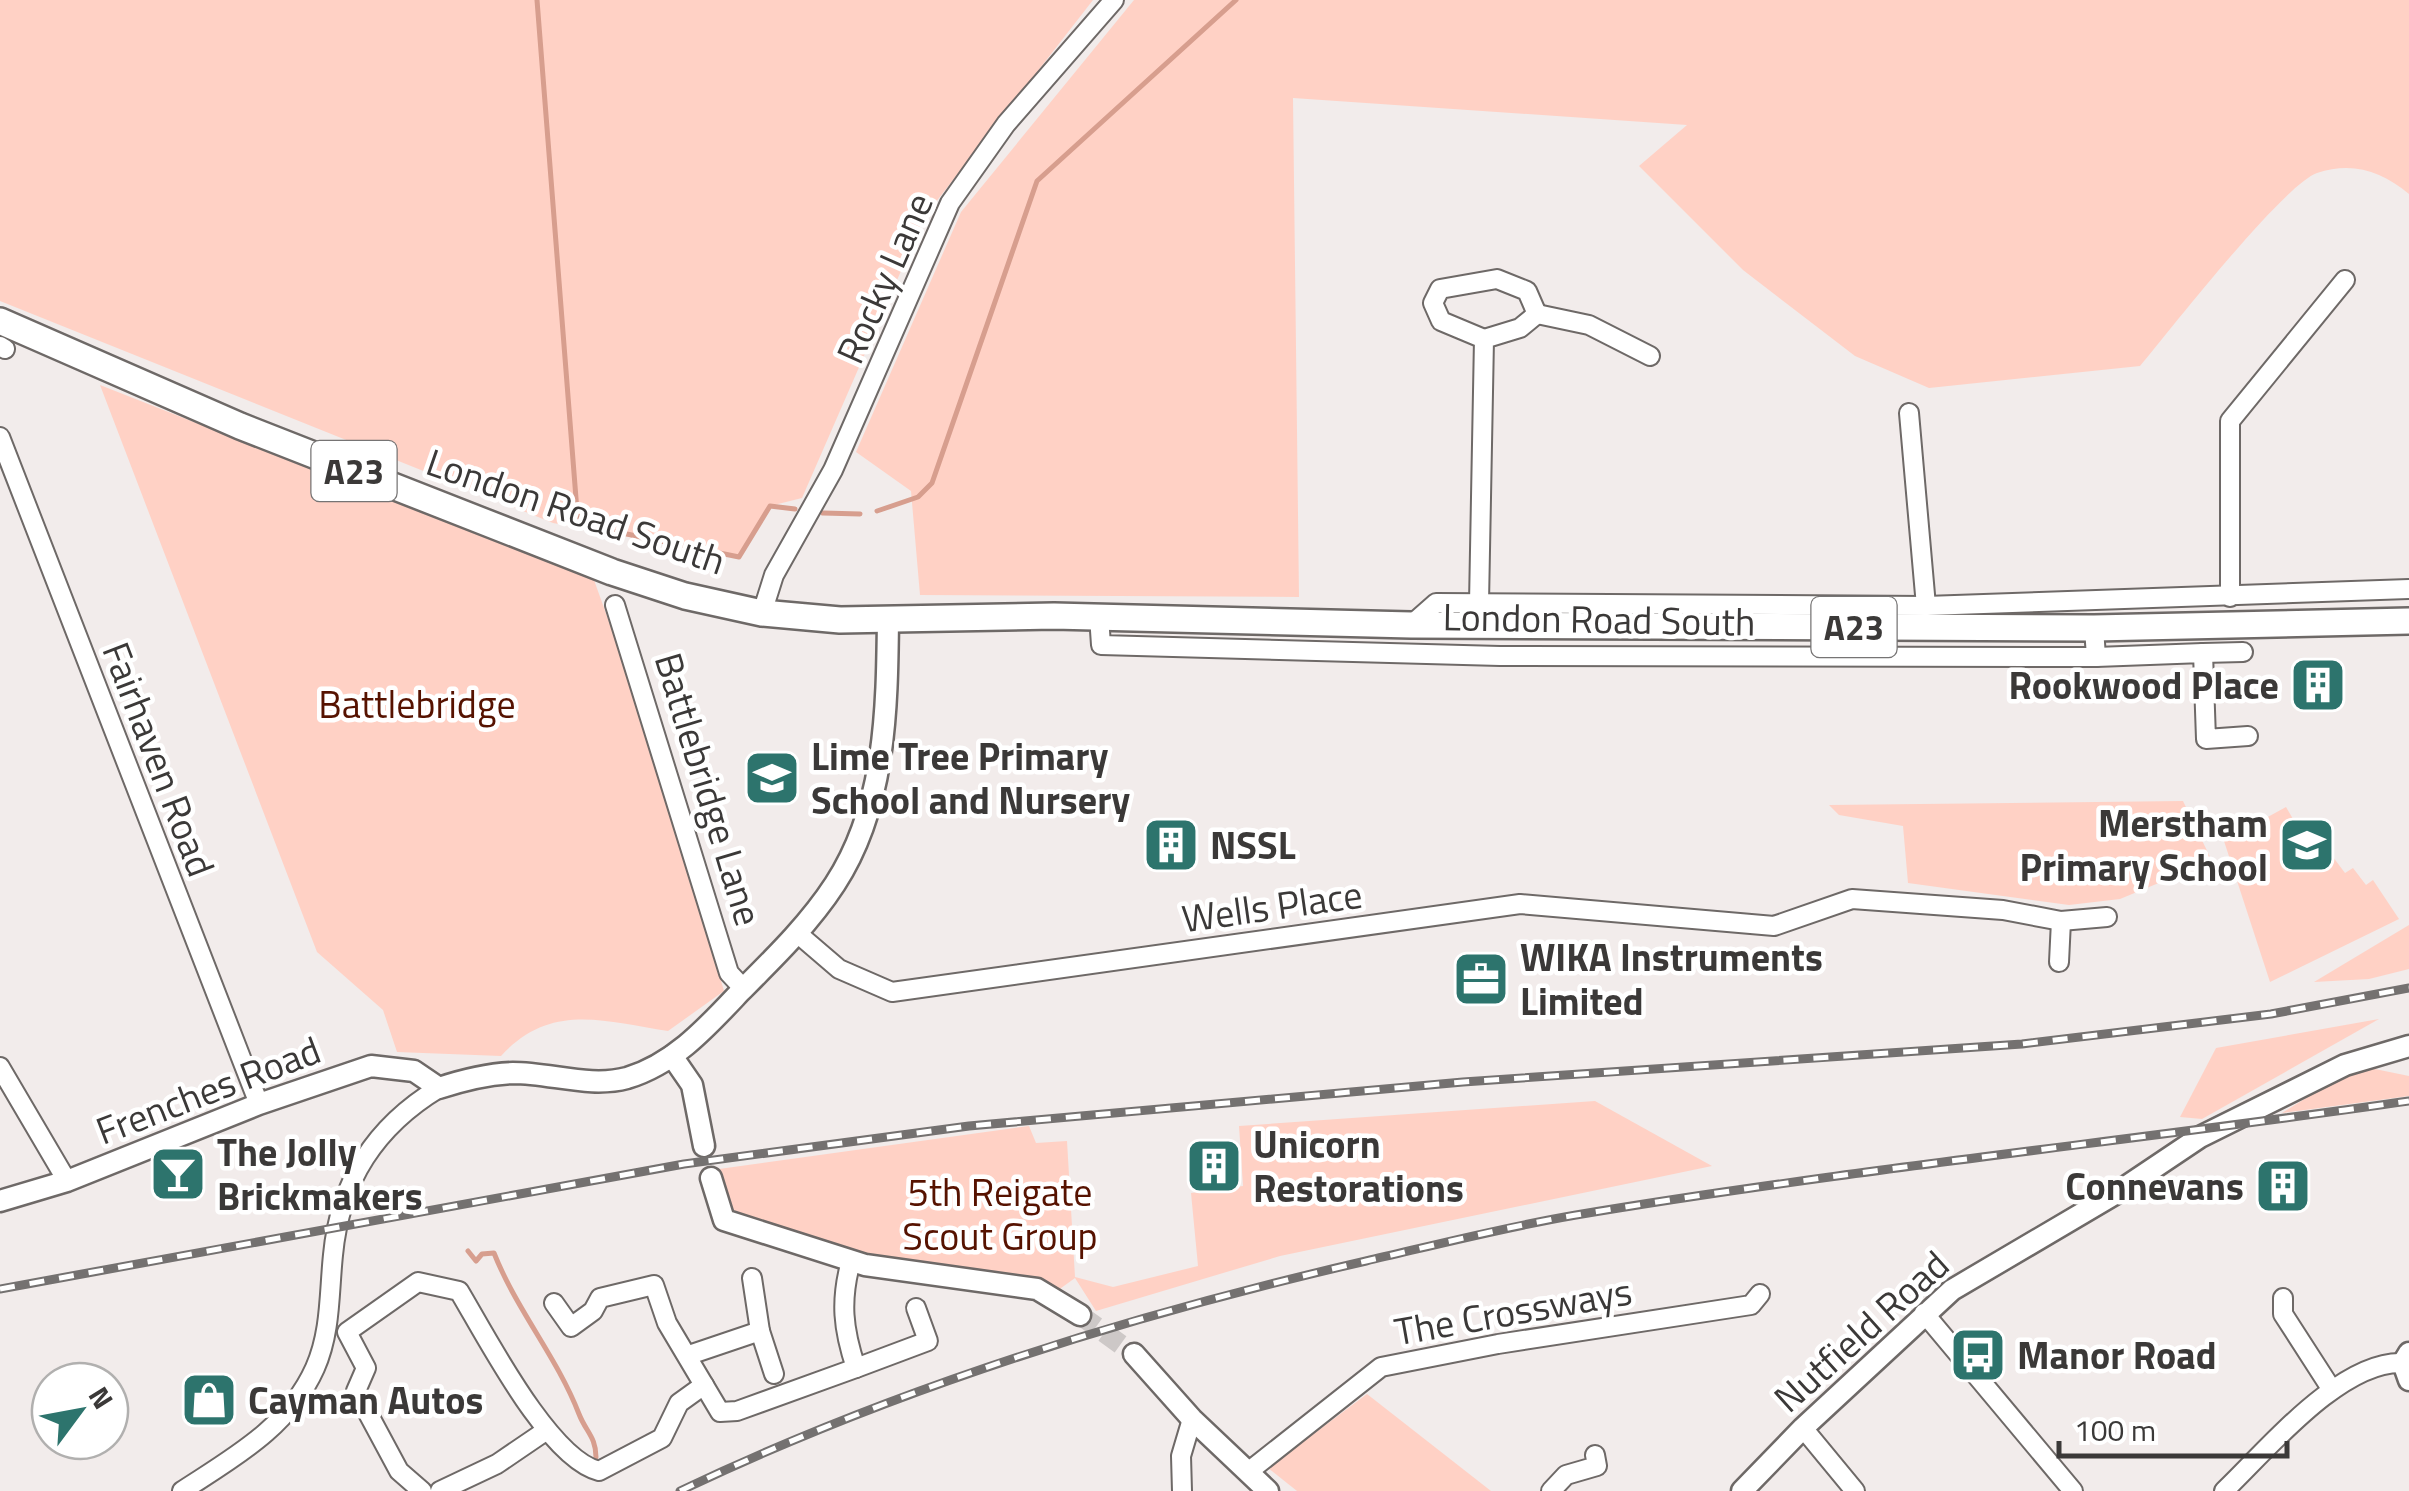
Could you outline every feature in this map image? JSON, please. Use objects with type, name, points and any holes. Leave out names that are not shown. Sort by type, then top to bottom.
[{"type":"main road","name":"London Road South","points":[[0,321],[240,426],[552,549],[646,585],[762,613],[888,620],[1099,616],[1411,625],[2094,628],[2131,613],[2409,621]]},
{"type":"street","name":"Rocky Lane","points":[[762,613],[786,549],[833,470],[950,203],[1006,124],[1114,0]]},
{"type":"street","points":[[1497,278],[1527,291],[1537,314],[1520,328],[1484,339],[1441,321],[1433,304],[1440,289],[1497,278]]},
{"type":"street","points":[[2230,597],[2230,420],[2345,280]]},
{"type":"street","points":[[1537,314],[1589,324],[1650,356]]},
{"type":"street","points":[[1479,603],[1484,339]]},
{"type":"street","points":[[1909,412],[1926,606]]},
{"type":"street","name":"Fairhaven Road","points":[[0,437],[258,1104]]},
{"type":"street","name":"London Road South","points":[[1411,625],[1436,603],[1926,606],[2131,613],[2230,597],[2409,590]]},
{"type":"street","name":"Battlebridge Lane","points":[[615,605],[729,974],[744,988]]},
{"type":"street","name":"London Road South","points":[[1099,616],[1101,646],[1539,656],[2096,657]]},
{"type":"street","points":[[182,1491],[272,1431],[301,1393],[321,1350],[330,1305],[333,1251],[354,1174],[377,1137],[396,1116],[439,1088],[470,1078],[515,1073],[588,1081],[621,1079],[651,1070],[672,1056],[797,934],[835,884],[856,847],[873,796],[883,740],[888,620]]},
{"type":"street","points":[[2094,628],[2096,657],[2243,652]]},
{"type":"street","points":[[2203,654],[2206,739],[2248,736]]},
{"type":"street","name":"Wells Place","points":[[797,934],[839,969],[892,992],[1520,904],[1774,926],[1852,898],[2003,910],[2061,921]]},
{"type":"street","points":[[2059,962],[2061,921],[2107,917]]},
{"type":"street","name":"Nutfield Road","points":[[1742,1491],[1802,1428],[1924,1313],[2007,1255],[2128,1186],[2200,1136],[2345,1065],[2409,1046]]},
{"type":"street","points":[[672,1056],[692,1086],[704,1146]]},
{"type":"street","name":"Frenches Road","points":[[0,1200],[67,1182],[258,1104],[371,1066],[414,1070],[439,1088]]},
{"type":"street","points":[[0,1067],[7,1097],[67,1182]]},
{"type":"street","points":[[711,1178],[724,1220],[851,1261],[1038,1289],[1080,1315]]},
{"type":"street","points":[[851,1261],[843,1290],[842,1325],[856,1368]]},
{"type":"street","points":[[752,1278],[760,1332],[774,1374]]},
{"type":"street","points":[[422,1491],[399,1470],[356,1391],[366,1368],[347,1332],[418,1282],[459,1291],[544,1432],[586,1468],[598,1470],[662,1438],[678,1403],[704,1386]]},
{"type":"street","points":[[554,1303],[571,1327],[593,1312],[600,1298],[654,1285],[667,1324],[690,1355],[720,1412],[737,1411],[928,1341],[916,1308]]},
{"type":"street","name":"The Crossways","points":[[1248,1472],[1381,1367],[1498,1344],[1751,1305],[1760,1294]]},
{"type":"street","points":[[2283,1298],[2283,1314],[2332,1390]]},
{"type":"street","points":[[1924,1313],[2074,1491]]},
{"type":"street","points":[[690,1355],[760,1332]]},
{"type":"street","points":[[1134,1354],[1192,1420],[1268,1491]]},
{"type":"street","points":[[2224,1491],[2332,1390],[2364,1369],[2384,1362],[2407,1365]]},
{"type":"street","points":[[1182,1491],[1182,1456],[1192,1420]]},
{"type":"street","points":[[1802,1428],[1855,1491]]},
{"type":"street","points":[[440,1491],[497,1464],[544,1432]]},
{"type":"street","points":[[1551,1491],[1566,1475],[1598,1466],[1595,1455]]},
{"type":"green space","points":[[0,0],[1093,0],[925,216],[802,498],[770,506],[739,557],[553,523],[0,301]]},
{"type":"green space","points":[[1134,0],[2409,0],[2409,194],[2366,170],[2342,168],[2317,173],[2279,203],[2254,230],[2140,366],[1929,388],[1855,356],[1743,270],[1639,166],[1687,125],[1293,98],[1299,597],[920,595],[911,491],[856,452],[961,212]]},
{"type":"green space","name":"Battlebridge","points":[[100,385],[594,580],[648,731],[724,991],[668,1031],[579,1020],[539,1028],[501,1056],[397,1052],[383,1010],[317,952]]},
{"type":"green space","points":[[2183,801],[2212,861],[2120,899],[2069,905],[1908,883],[1903,826],[1839,815],[1829,805]]},
{"type":"green space","points":[[2286,807],[2310,848],[2321,841],[2345,873],[2353,868],[2366,885],[2373,880],[2399,919],[2270,982],[2224,841]]},
{"type":"green space","points":[[2409,925],[2409,969],[2369,979],[2314,982]]},
{"type":"green space","points":[[2379,1019],[2202,1119],[2180,1117],[2216,1048]]},
{"type":"green space","points":[[2370,1068],[2409,1076],[2409,1096],[2282,1113],[2338,1078]]},
{"type":"green space","name":"5th Reigate Scout Group","points":[[1595,1101],[1712,1166],[1280,1256],[1096,1311],[1075,1278],[1057,1291],[841,1254],[726,1211],[719,1169],[1029,1126],[1036,1143],[1067,1141],[1075,1277],[1113,1287],[1198,1266],[1191,1193],[1243,1186],[1239,1126]]},
{"type":"green space","points":[[1367,1394],[1491,1491],[1297,1491],[1268,1468]]},
{"type":"waterway","points":[[537,0],[578,524],[739,557],[770,506],[795,509]]},
{"type":"waterway","points":[[877,511],[918,497],[932,483],[1037,181],[1236,0]]},
{"type":"waterway","points":[[823,513],[860,514]]},
{"type":"waterway","points":[[468,1251],[476,1261],[482,1254],[494,1253],[570,1393],[592,1439],[596,1457]]},
{"type":"tunnel","points":[[1080,1315],[1134,1354]]},
{"type":"railway","points":[[0,1289],[684,1164],[969,1126],[1463,1082],[2022,1044],[2271,1014],[2409,988]]},
{"type":"railway","points":[[680,1491],[846,1419],[1017,1357],[1190,1305],[1470,1236],[1576,1215],[1783,1183],[2409,1101]]},
{"type":"place","name":"Rookwood Place","points":[[2318,685]]},
{"type":"place","name":"Lime Tree Primary School and Nursery","points":[[772,778]]},
{"type":"place","name":"NSSL","points":[[1171,845]]},
{"type":"place","name":"Merstham Primary School","points":[[2307,845]]},
{"type":"place","name":"WIKA Instruments Limited","points":[[1481,979]]},
{"type":"place","name":"Unicorn Restorations","points":[[1214,1166]]},
{"type":"place","name":"The Jolly Brickmakers","points":[[178,1174]]},
{"type":"place","name":"Connevans","points":[[2283,1186]]},
{"type":"place","name":"Manor Road","points":[[1978,1355]]},
{"type":"place","name":"Cayman Autos","points":[[209,1400]]}]
